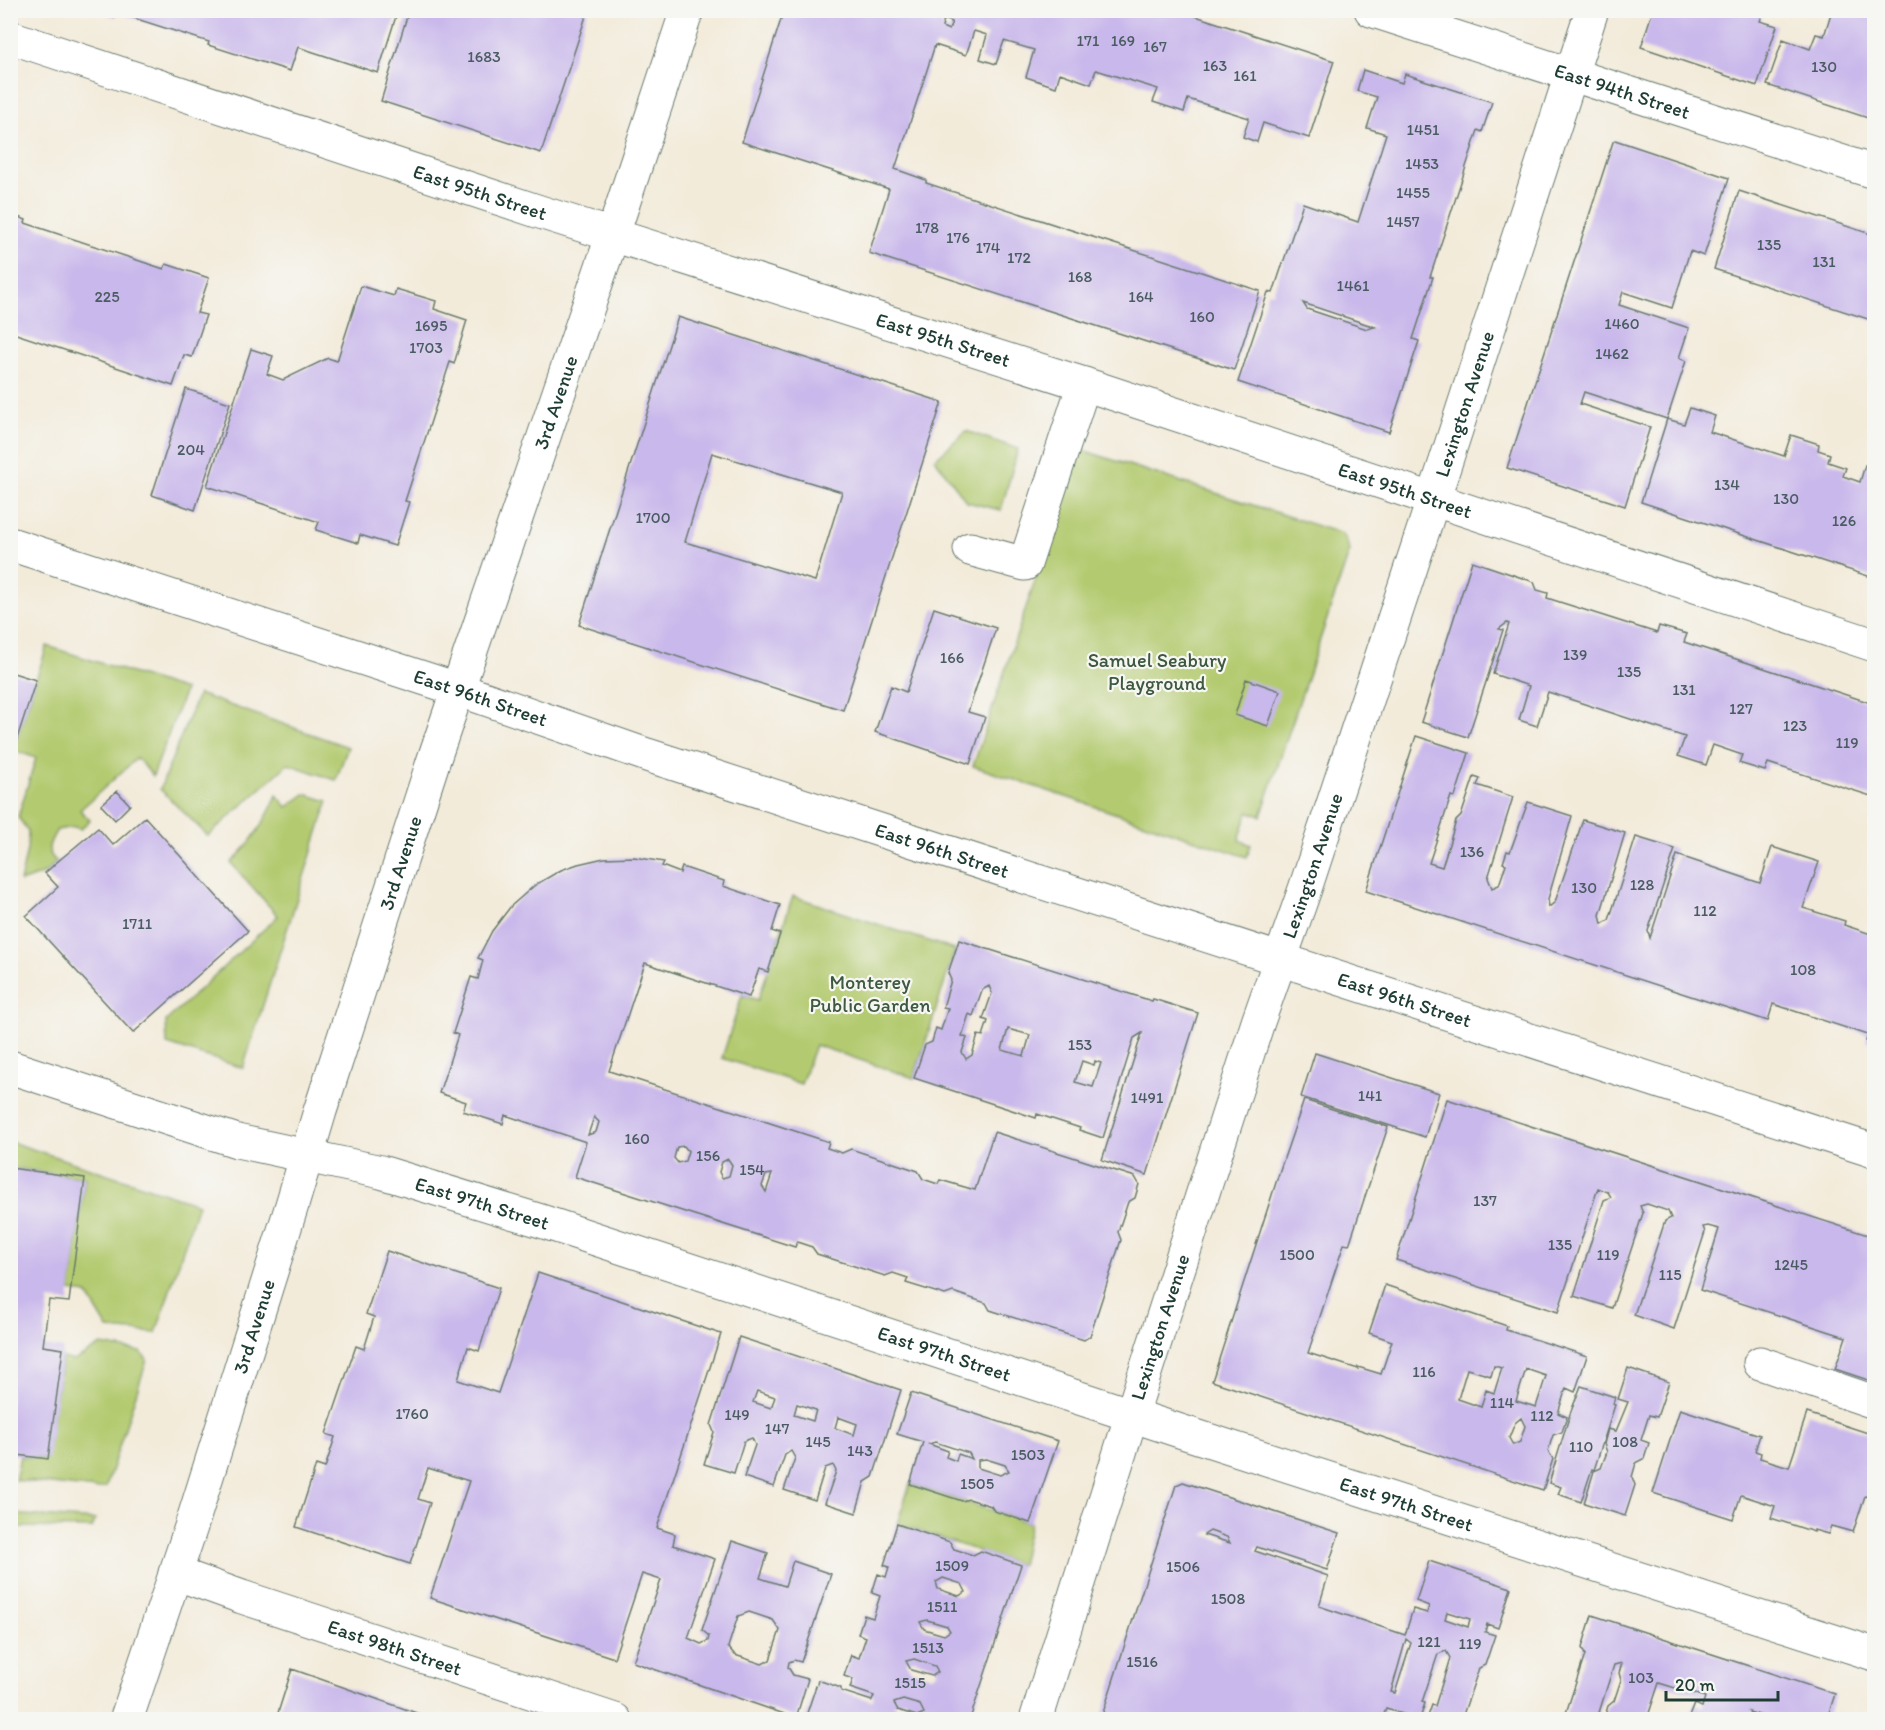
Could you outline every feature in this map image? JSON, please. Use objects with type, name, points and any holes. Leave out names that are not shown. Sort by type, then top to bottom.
[{"type":"main road","name":"3rd Avenue","points":[[126,1719],[175,1573],[324,1099],[457,689],[687,10]]},
{"type":"main road","name":"East 94th Street","points":[[1371,10],[1875,172]]},
{"type":"main road","name":"Lexington Avenue","points":[[1036,1719],[1258,1022],[1434,500],[1573,75],[1592,10]]},
{"type":"main road","name":"East 95th Street","points":[[10,37],[540,212],[1084,384],[1875,645]]},
{"type":"main road","points":[[970,549],[1025,564],[1084,384]]},
{"type":"main road","name":"East 96th Street","points":[[10,544],[457,689],[647,755],[1875,1151]]},
{"type":"main road","name":"East 97th Street","points":[[10,1067],[237,1141],[381,1172],[541,1221],[1131,1415],[1875,1654]]},
{"type":"main road","points":[[1760,1363],[1875,1402]]},
{"type":"main road","name":"East 98th Street","points":[[175,1573],[615,1719]]},
{"type":"green space","points":[[966,431],[1018,449],[1001,510],[967,502],[935,459]]},
{"type":"green space","name":"Samuel Seabury Playground","points":[[1079,449],[1343,534],[1350,550],[1261,816],[1248,812],[1239,840],[1251,845],[1247,857],[973,766]]},
{"type":"green space","points":[[47,646],[185,690],[153,776],[137,758],[80,810],[90,820],[81,829],[74,827],[57,830],[49,850],[57,862],[45,873],[20,882],[27,850],[28,831],[18,817],[36,758],[13,750]]},
{"type":"green space","points":[[198,694],[348,747],[336,780],[288,764],[208,836],[160,789]]},
{"type":"green space","points":[[305,794],[328,801],[243,1068],[167,1044],[166,1021],[278,916],[231,863],[257,831],[277,795],[287,807]]},
{"type":"green space","name":"Monterey Public Garden","points":[[793,896],[955,950],[914,1078],[815,1045],[801,1084],[722,1058],[742,995],[758,1000]]},
{"type":"green space","points":[[11,1142],[198,1204],[156,1333],[108,1329],[87,1294],[70,1291],[85,1178],[11,1168]]},
{"type":"green space","points":[[101,1345],[141,1352],[147,1360],[106,1487],[97,1489],[15,1480],[20,1456],[47,1459],[62,1358],[74,1361]]},
{"type":"green space","points":[[910,1484],[1030,1523],[1021,1565],[897,1524]]},
{"type":"green space","points":[[11,1514],[95,1520],[92,1528],[11,1527]]},
{"type":"building","points":[[98,10],[117,10],[115,17]]},
{"type":"building","points":[[122,10],[398,10],[378,73],[298,47],[290,71],[121,14]]},
{"type":"building","points":[[409,10],[588,10],[541,153],[381,101]]},
{"type":"building","points":[[784,10],[1177,10],[1334,61],[1309,138],[1263,123],[1257,142],[1243,137],[1249,118],[1188,99],[1184,112],[1153,102],[1158,89],[1096,70],[1091,84],[1060,73],[1056,87],[1026,77],[1034,50],[1004,41],[996,64],[980,59],[987,35],[974,31],[966,55],[935,45],[895,169],[926,180],[926,183],[1260,291],[1234,370],[869,253],[889,189],[742,142]],"holes":[[[944,19],[952,22],[949,30],[942,27]]]},
{"type":"building","points":[[1653,10],[1764,10],[1760,21],[1777,26],[1757,86],[1641,47]]},
{"type":"building","points":[[1832,10],[1874,10],[1874,120],[1767,85],[1783,39],[1810,49],[1816,34],[1824,36]]},
{"type":"building","points":[[1363,70],[1402,83],[1405,74],[1492,102],[1482,132],[1478,130],[1430,277],[1433,277],[1413,339],[1419,341],[1389,432],[1238,382],[1268,292],[1273,293],[1303,203],[1358,222],[1386,134],[1367,128],[1377,97],[1357,91]],"holes":[[[1303,303],[1375,327],[1367,329],[1307,309]]]},
{"type":"building","points":[[1615,140],[1729,178],[1704,256],[1690,251],[1672,308],[1623,292],[1619,305],[1689,328],[1679,358],[1686,361],[1667,419],[1584,392],[1580,404],[1650,427],[1625,506],[1507,468]]},
{"type":"building","points":[[1739,191],[1874,235],[1874,321],[1714,269]]},
{"type":"building","points":[[10,214],[26,220],[25,223],[164,269],[166,264],[209,278],[197,313],[206,315],[192,357],[184,355],[173,386],[10,332]]},
{"type":"building","points":[[361,286],[394,296],[396,289],[436,301],[434,309],[467,320],[454,364],[450,362],[405,501],[409,502],[395,546],[360,535],[358,543],[316,530],[319,522],[207,486],[251,349],[273,356],[267,374],[283,380],[328,358],[337,361]]},
{"type":"building","points":[[678,317],[942,402],[843,710],[579,625]],"holes":[[[712,453],[842,492],[815,581],[685,542]]]},
{"type":"building","points":[[186,389],[230,403],[195,510],[152,495]]},
{"type":"building","points":[[1690,408],[1715,416],[1710,432],[1784,456],[1791,435],[1819,444],[1818,450],[1830,454],[1828,462],[1846,468],[1843,476],[1860,482],[1865,465],[1874,468],[1874,578],[1641,502],[1667,419],[1684,424]]},
{"type":"building","points":[[1472,561],[1534,582],[1537,590],[1548,593],[1547,598],[1657,633],[1659,626],[1687,634],[1684,642],[1874,704],[1874,797],[1768,763],[1765,771],[1739,763],[1742,755],[1713,745],[1706,765],[1678,756],[1685,737],[1548,692],[1537,726],[1519,720],[1529,686],[1493,674],[1509,624],[1507,623],[1499,629],[1503,630],[1468,737],[1421,722]]},
{"type":"building","points":[[934,608],[996,628],[968,712],[985,717],[970,764],[875,732],[891,686],[906,692]]},
{"type":"building","points":[[10,672],[36,680],[11,757],[10,757]]},
{"type":"building","points":[[1246,679],[1280,691],[1268,726],[1235,715]]},
{"type":"building","points":[[1416,736],[1469,753],[1455,797],[1451,796],[1429,863],[1442,867],[1456,821],[1461,816],[1474,777],[1480,779],[1477,785],[1513,797],[1488,878],[1492,888],[1499,885],[1506,864],[1503,863],[1507,851],[1510,852],[1528,802],[1572,816],[1548,899],[1549,907],[1555,902],[1583,820],[1625,833],[1600,915],[1602,924],[1609,920],[1636,837],[1675,849],[1648,931],[1650,938],[1677,855],[1760,883],[1772,847],[1819,862],[1803,908],[1845,921],[1844,925],[1874,935],[1874,1044],[1866,1041],[1868,1035],[1773,1004],[1768,1021],[1366,891]]},
{"type":"building","points":[[117,791],[130,805],[115,820],[101,805]]},
{"type":"building","points":[[145,817],[248,931],[133,1033],[26,916],[58,887],[45,873],[57,862],[98,828],[113,845]]},
{"type":"building","points":[[634,857],[664,862],[662,866],[680,873],[682,867],[724,881],[723,886],[780,905],[772,931],[780,934],[768,972],[759,969],[749,997],[645,963],[609,1071],[829,1142],[827,1148],[842,1153],[851,1149],[918,1171],[923,1179],[938,1184],[940,1180],[975,1190],[994,1132],[1135,1177],[1139,1184],[1135,1198],[1128,1202],[1118,1232],[1121,1240],[1090,1336],[1084,1340],[990,1310],[986,1303],[953,1292],[945,1295],[906,1283],[908,1278],[893,1273],[885,1276],[817,1254],[812,1247],[797,1242],[795,1247],[575,1177],[586,1142],[505,1115],[503,1124],[463,1111],[466,1102],[439,1093],[458,1035],[453,1033],[471,977],[478,979],[483,960],[478,958],[492,931],[511,906],[535,885],[561,870],[604,858]],"holes":[[[594,1117],[599,1122],[596,1132],[588,1135]],[[684,1146],[688,1151],[685,1161],[678,1163],[674,1158],[677,1147]],[[728,1159],[732,1165],[729,1176],[722,1178],[719,1172],[722,1162]],[[772,1174],[766,1192],[762,1186],[766,1175]]]},
{"type":"building","points":[[959,940],[1152,1001],[1153,999],[1198,1013],[1147,1175],[1102,1160],[1142,1033],[1134,1038],[1103,1138],[1037,1114],[1036,1118],[914,1078],[925,1045],[932,1042],[936,1028],[941,1030],[948,1008],[943,1007],[951,980],[948,973]],"holes":[[[989,986],[992,993],[983,1019],[988,1021],[983,1036],[978,1035],[972,1055],[966,1059],[962,1052],[967,1038],[962,1036],[969,1014],[973,1016],[982,990]],[[1008,1029],[1030,1035],[1024,1056],[1002,1050]],[[1082,1061],[1094,1065],[1095,1061],[1101,1063],[1093,1087],[1075,1082]]]},
{"type":"building","points":[[1315,1053],[1439,1093],[1425,1137],[1301,1097]]},
{"type":"building","points":[[1447,1099],[1874,1237],[1874,1382],[1835,1369],[1846,1337],[1700,1290],[1719,1229],[1703,1227],[1705,1232],[1674,1329],[1634,1315],[1665,1221],[1671,1218],[1668,1211],[1647,1204],[1640,1206],[1643,1213],[1612,1308],[1574,1296],[1604,1200],[1611,1197],[1608,1192],[1598,1188],[1558,1312],[1396,1260]]},
{"type":"building","points":[[1304,1100],[1388,1127],[1349,1245],[1344,1244],[1308,1353],[1381,1374],[1392,1341],[1369,1333],[1385,1285],[1507,1326],[1506,1330],[1587,1356],[1575,1392],[1566,1388],[1558,1413],[1567,1417],[1562,1432],[1553,1435],[1548,1451],[1553,1459],[1543,1490],[1212,1381]],"holes":[[[1494,1366],[1502,1368],[1494,1393],[1486,1390],[1481,1407],[1458,1399],[1467,1369],[1491,1376]],[[1526,1369],[1546,1376],[1536,1407],[1516,1401]],[[1521,1418],[1525,1426],[1520,1442],[1513,1445],[1509,1438],[1515,1423]]]},
{"type":"building","points":[[10,1168],[85,1178],[69,1302],[49,1300],[43,1346],[63,1349],[48,1459],[10,1454]]},
{"type":"building","points":[[387,1251],[499,1288],[479,1351],[468,1347],[458,1380],[498,1393],[538,1273],[721,1334],[657,1528],[675,1534],[673,1545],[715,1559],[688,1638],[701,1644],[708,1641],[709,1636],[702,1630],[732,1541],[768,1553],[760,1578],[785,1586],[793,1561],[831,1574],[801,1662],[794,1660],[789,1662],[788,1667],[793,1675],[808,1679],[796,1718],[633,1662],[661,1580],[642,1574],[614,1658],[430,1598],[469,1481],[428,1468],[418,1499],[430,1503],[410,1564],[296,1527],[316,1465],[325,1468],[335,1437],[326,1434],[356,1346],[364,1349],[374,1317],[366,1314]],"holes":[[[749,1612],[773,1620],[780,1630],[770,1660],[762,1664],[735,1655],[728,1647],[738,1616]]]},
{"type":"building","points":[[739,1337],[901,1390],[873,1477],[865,1482],[856,1513],[825,1503],[836,1471],[833,1465],[825,1468],[815,1500],[784,1490],[795,1458],[791,1451],[785,1455],[774,1487],[744,1477],[755,1445],[752,1438],[744,1441],[734,1473],[704,1464],[714,1432],[711,1425]],"holes":[[[757,1391],[775,1397],[771,1408],[753,1402]],[[797,1404],[816,1410],[813,1421],[794,1415]],[[838,1417],[857,1424],[854,1435],[835,1428]]]},
{"type":"building","points":[[1628,1368],[1669,1382],[1657,1417],[1649,1415],[1641,1440],[1649,1443],[1644,1459],[1636,1463],[1632,1477],[1635,1485],[1625,1516],[1584,1503],[1594,1471],[1601,1468],[1607,1452],[1604,1444],[1608,1429],[1616,1431],[1628,1402],[1618,1399]]},
{"type":"building","points":[[1581,1386],[1615,1397],[1613,1404],[1615,1405],[1581,1502],[1558,1494],[1561,1487],[1549,1483]]},
{"type":"building","points":[[911,1393],[1058,1441],[1030,1523],[994,1511],[991,1506],[969,1499],[962,1501],[910,1484],[923,1442],[897,1434]],"holes":[[[935,1442],[969,1453],[972,1459],[958,1454],[956,1461],[946,1457],[948,1451],[929,1444]],[[986,1459],[1005,1465],[1009,1471],[1000,1475],[978,1468],[978,1460]]]},
{"type":"building","points":[[1680,1409],[1760,1435],[1755,1451],[1761,1453],[1760,1458],[1789,1467],[1807,1413],[1874,1435],[1873,1498],[1865,1496],[1853,1532],[1831,1526],[1828,1534],[1814,1530],[1814,1532],[1771,1518],[1775,1506],[1741,1495],[1733,1519],[1653,1493]]},
{"type":"building","points":[[1183,1482],[1339,1533],[1327,1570],[1257,1547],[1255,1551],[1328,1576],[1319,1606],[1405,1635],[1413,1609],[1427,1613],[1429,1606],[1416,1601],[1429,1561],[1511,1588],[1498,1628],[1487,1624],[1485,1632],[1495,1635],[1485,1665],[1479,1668],[1463,1715],[1467,1716],[1466,1719],[1427,1719],[1432,1705],[1435,1706],[1450,1658],[1446,1651],[1438,1654],[1422,1702],[1425,1703],[1420,1719],[1386,1709],[1382,1719],[1101,1719],[1176,1485]],"holes":[[[1210,1531],[1227,1537],[1230,1543],[1204,1535]],[[1447,1612],[1470,1619],[1468,1627],[1445,1619]],[[1406,1639],[1411,1643],[1395,1693],[1391,1692]]]},
{"type":"building","points":[[897,1524],[950,1542],[954,1549],[973,1555],[981,1551],[1021,1565],[970,1719],[805,1719],[818,1680],[841,1688],[841,1691],[872,1701],[874,1696],[850,1688],[853,1679],[844,1676],[851,1655],[859,1658],[866,1637],[858,1634],[864,1615],[873,1618],[880,1596],[872,1593],[878,1574],[886,1577],[889,1567],[884,1565]],"holes":[[[943,1578],[962,1584],[966,1592],[959,1596],[938,1589],[936,1582]],[[927,1620],[947,1626],[950,1631],[944,1635],[924,1629],[920,1622]],[[914,1659],[935,1666],[938,1672],[932,1676],[911,1670],[906,1661]],[[903,1700],[920,1705],[924,1713],[917,1716],[898,1710],[894,1703]]]},
{"type":"building","points":[[1592,1615],[1835,1694],[1827,1719],[1772,1719],[1749,1712],[1758,1719],[1688,1719],[1694,1704],[1702,1707],[1705,1697],[1659,1683],[1647,1719],[1604,1719],[1608,1706],[1614,1701],[1621,1680],[1619,1673],[1622,1663],[1614,1665],[1597,1719],[1564,1719],[1585,1655],[1582,1648]]},
{"type":"building","points":[[292,1669],[422,1715],[421,1719],[276,1719]]}]
